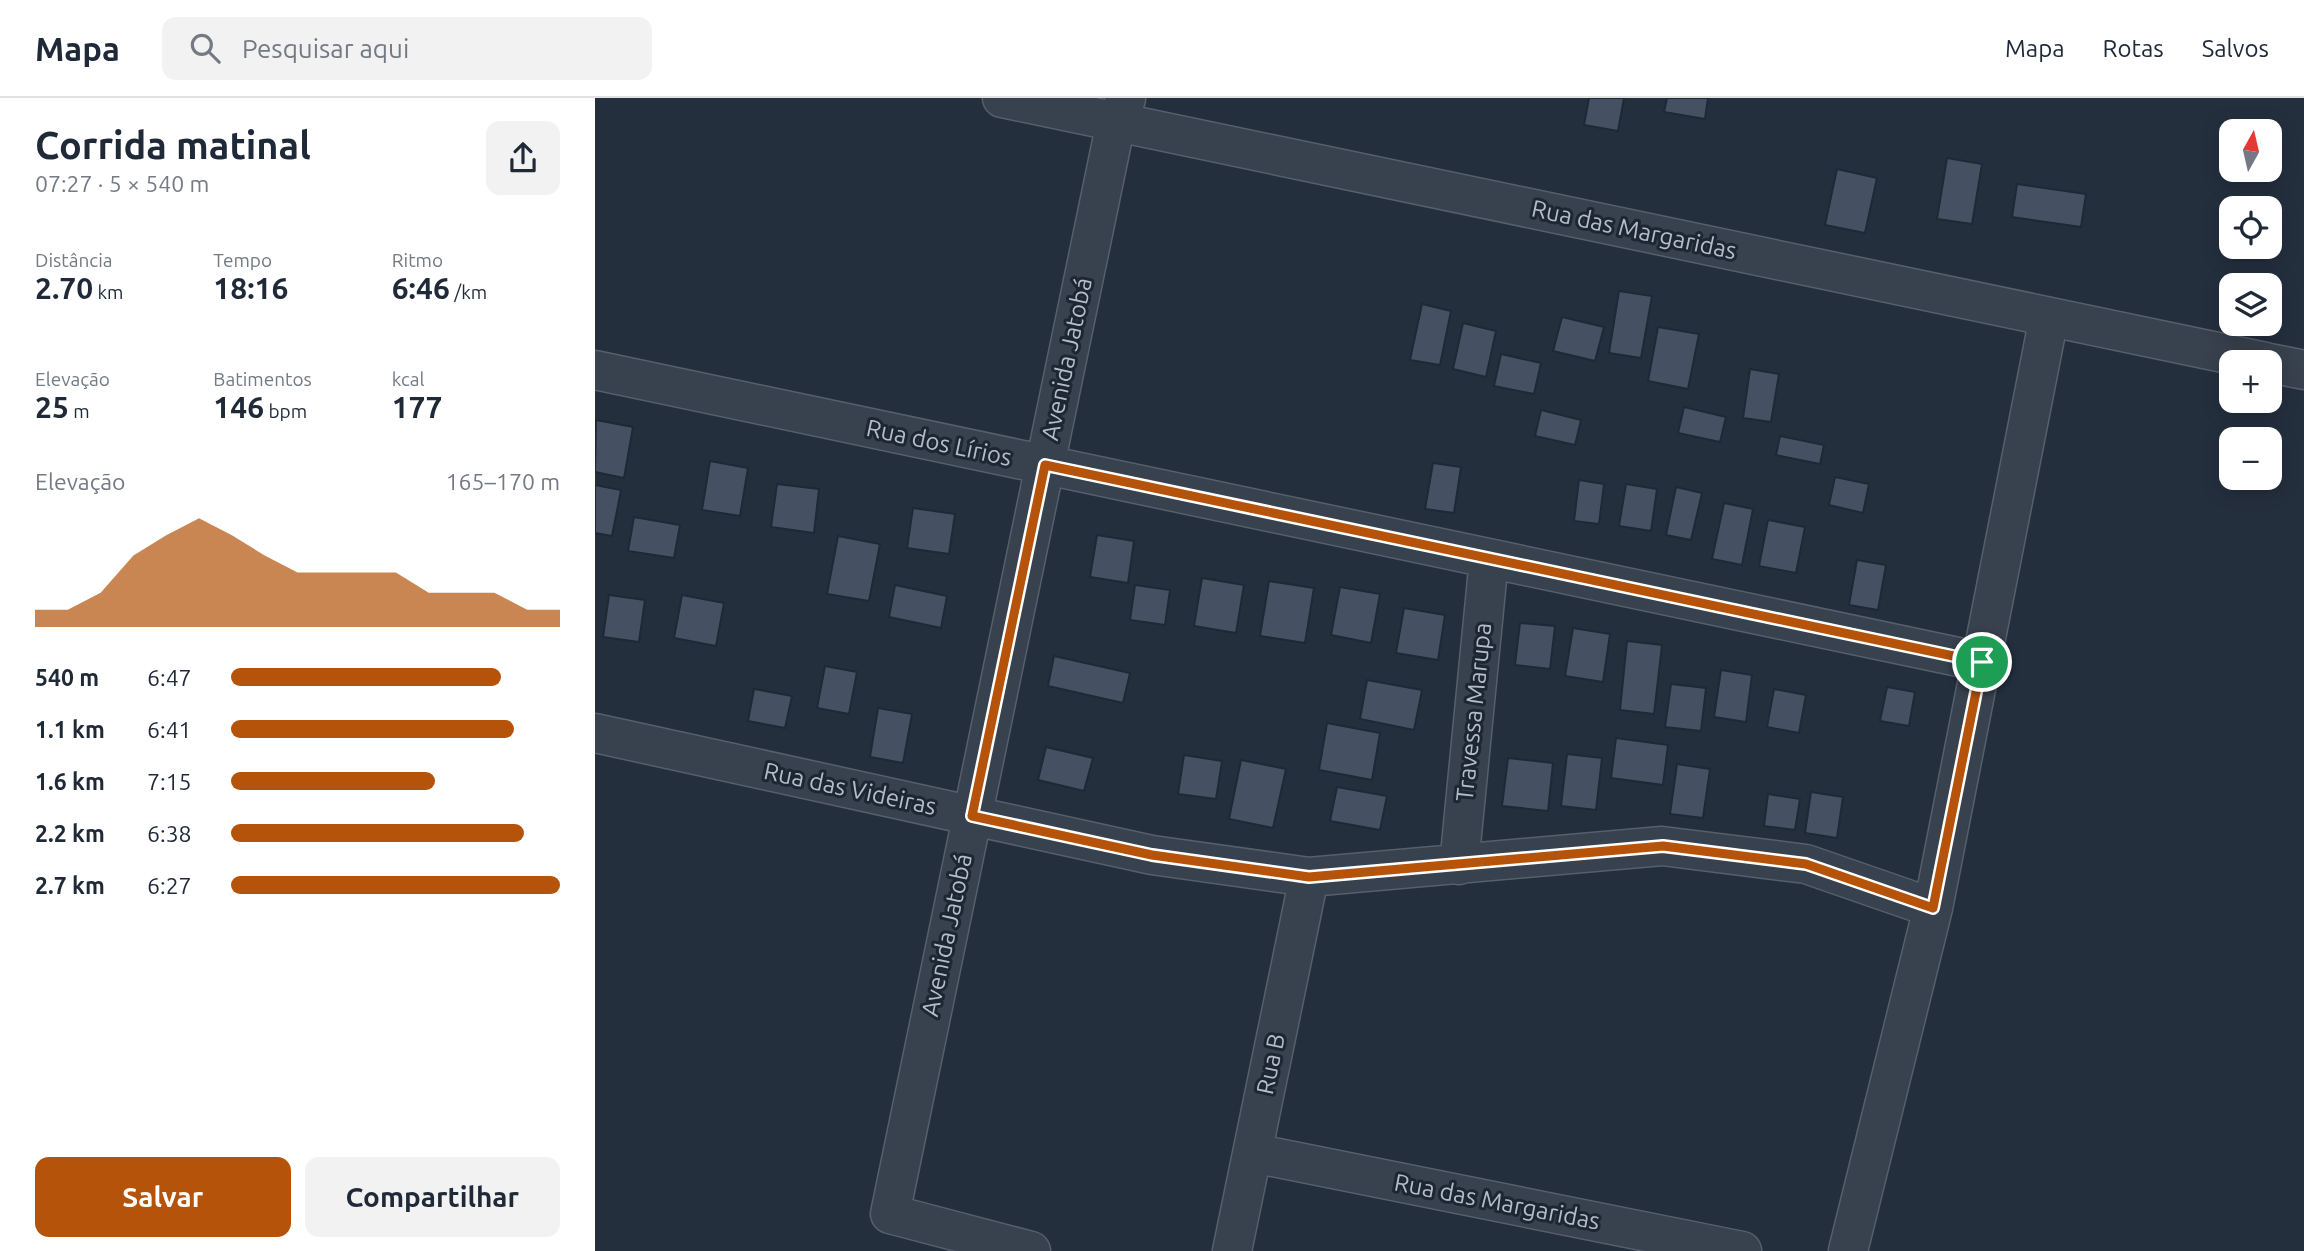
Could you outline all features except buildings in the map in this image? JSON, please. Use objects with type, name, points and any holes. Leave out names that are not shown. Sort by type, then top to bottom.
[{"type":"street","name":"Rua das Margaridas","points":[[1002,98],[1121,110],[2219,353]]},
{"type":"street","name":"Avenida Jatobá","points":[[1031,1251],[890,1214],[1121,110]]},
{"type":"street","points":[[1849,1251],[1933,908],[2049,317]]},
{"type":"street","name":"Rua das Margaridas","points":[[2282,366],[2304,370]]},
{"type":"street","name":"Rua dos Lírios","points":[[595,370],[1982,662]]},
{"type":"street","name":"Travessa Marupa","points":[[1459,865],[1489,559]]},
{"type":"street","name":"Rua das Videiras","points":[[595,733],[1152,855],[1309,877],[1663,846],[1806,864],[1933,908]]},
{"type":"street","name":"Rua B","points":[[1232,1251],[1309,877]]},
{"type":"street","name":"Rua das Margaridas","points":[[1252,1153],[1742,1251]]},
{"type":"route","points":[[1045,465],[1982,662],[1933,908],[1806,864],[1663,846],[1309,877],[1152,855],[972,816],[1045,465]]}]
